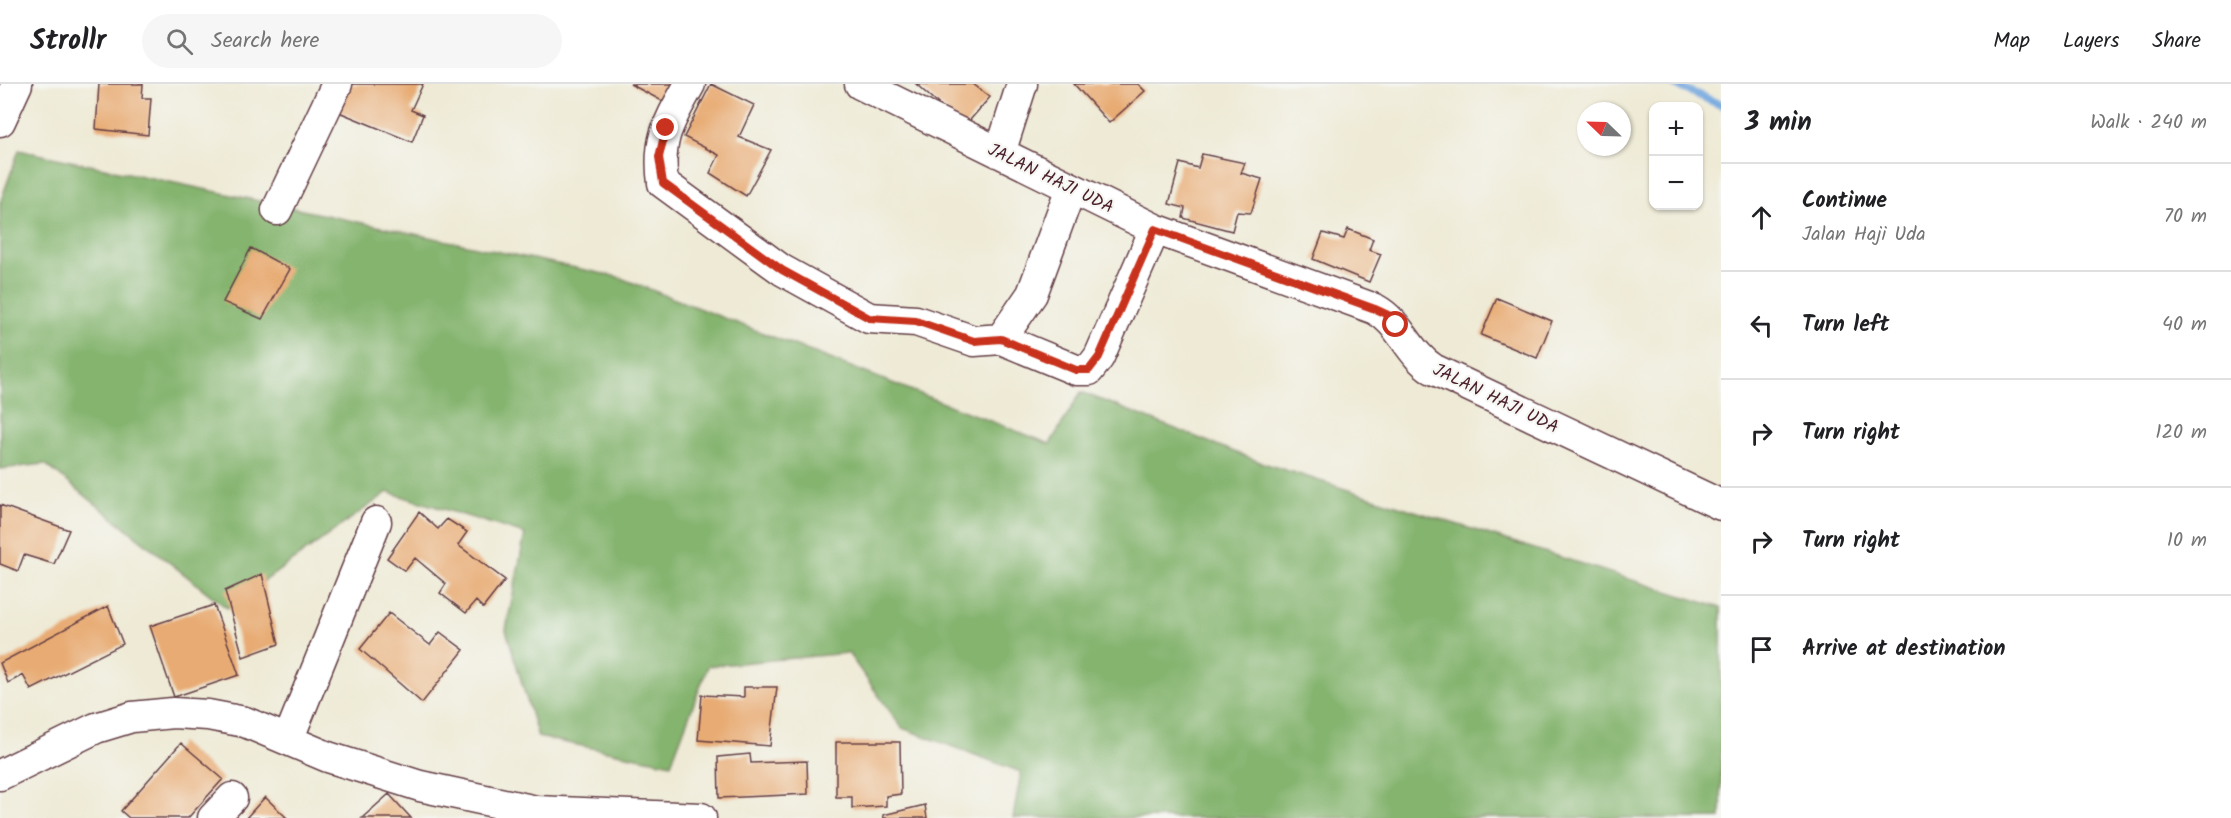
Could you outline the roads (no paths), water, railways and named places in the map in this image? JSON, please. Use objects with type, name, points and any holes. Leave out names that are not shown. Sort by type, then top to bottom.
[{"type":"street","points":[[0,121],[16,84]]},
{"type":"street","points":[[277,210],[337,84]]},
{"type":"street","points":[[690,84],[666,128],[659,157],[663,183],[782,270],[869,318],[916,321],[974,341],[1001,339],[1076,370],[1089,370],[1099,357],[1155,229]]},
{"type":"street","name":"JALAN HAJI UDA","points":[[860,84],[1155,229],[1388,315],[1414,353],[1433,369],[1721,505]]},
{"type":"street","points":[[1000,153],[1022,84]]},
{"type":"street","points":[[1001,339],[1032,294],[1071,188]]},
{"type":"street","points":[[288,740],[376,522]]},
{"type":"street","points":[[0,775],[96,728],[132,717],[173,713],[208,715],[245,722],[328,758],[420,786],[536,811],[683,818]]},
{"type":"waterway","points":[[1673,84],[1721,105]]}]
